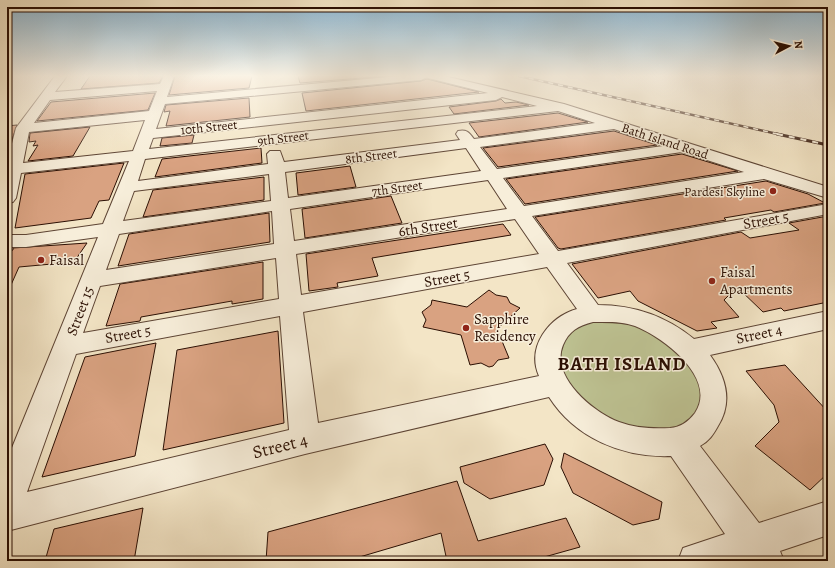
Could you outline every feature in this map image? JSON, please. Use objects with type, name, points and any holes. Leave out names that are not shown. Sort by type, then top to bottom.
[{"type":"street","points":[[7,198],[11,169],[23,128],[41,103]]},
{"type":"street","name":"10th Street","points":[[23,128],[156,103]]},
{"type":"street","name":"9th Street","points":[[11,169],[158,103]]},
{"type":"street","name":"Street 15","points":[[7,501],[159,103]]},
{"type":"street","name":"9th Street","points":[[161,103],[274,139],[559,107]]},
{"type":"street","points":[[440,103],[592,313]]},
{"type":"street","name":"Bath Island Road","points":[[542,103],[684,146],[765,174],[828,193]]},
{"type":"street","name":"8th Street","points":[[127,187],[615,125]]},
{"type":"street","points":[[274,139],[305,440]]},
{"type":"street","name":"7th Street","points":[[7,241],[26,241],[684,146]]},
{"type":"street","name":"6th Street","points":[[91,280],[765,174]]},
{"type":"street","name":"Street 5","points":[[66,346],[828,209]]},
{"type":"street","points":[[592,313],[618,313],[644,320],[669,332],[690,349],[706,369],[714,391],[713,412],[701,429],[678,441],[652,443],[622,437],[594,424],[570,405],[555,384],[548,362],[550,344],[559,328],[574,318],[592,313]]},
{"type":"street","name":"Street 4","points":[[690,349],[828,320]]},
{"type":"street","name":"Street 4","points":[[7,514],[305,440],[555,384]]},
{"type":"street","points":[[678,441],[759,551]]},
{"type":"street","points":[[696,561],[759,551],[828,518]]},
{"type":"green space","points":[[609,312],[691,349],[713,412],[652,443],[570,405],[550,344],[559,328]]},
{"type":"building","points":[[51,103],[151,103],[148,110],[37,121]]},
{"type":"building","points":[[196,103],[249,103],[250,117],[166,126],[170,111],[164,112],[166,105]]},
{"type":"building","points":[[304,103],[383,103],[306,111]]},
{"type":"building","points":[[484,103],[518,103],[529,105],[454,114],[449,107]]},
{"type":"building","points":[[558,113],[588,122],[479,137],[469,123]]},
{"type":"building","points":[[17,125],[10,146],[7,146],[7,126]]},
{"type":"building","points":[[90,127],[73,156],[28,161],[38,145],[33,146],[36,141],[29,142],[30,133]]},
{"type":"building","points":[[614,131],[657,145],[498,167],[483,148]]},
{"type":"building","points":[[194,135],[192,143],[160,146],[162,138]]},
{"type":"building","points":[[261,148],[262,163],[155,177],[162,159]]},
{"type":"building","points":[[682,154],[738,171],[525,204],[506,179]]},
{"type":"building","points":[[124,163],[109,200],[99,201],[91,218],[15,228],[25,174]]},
{"type":"building","points":[[350,166],[356,187],[298,195],[296,173]]},
{"type":"building","points":[[264,177],[264,200],[143,217],[153,190]]},
{"type":"building","points":[[766,181],[808,194],[825,203],[774,212],[771,210],[724,218],[726,220],[561,249],[558,248],[535,217]]},
{"type":"building","points":[[391,196],[402,223],[305,238],[302,209]]},
{"type":"building","points":[[269,213],[270,242],[118,266],[129,234]]},
{"type":"building","points":[[828,216],[828,302],[784,311],[781,308],[763,312],[737,287],[724,300],[739,317],[711,322],[717,328],[697,331],[638,301],[630,291],[598,298],[572,264],[741,232],[750,238],[799,230],[789,223]]},
{"type":"building","points":[[503,224],[511,235],[372,258],[378,276],[337,283],[338,287],[309,291],[306,254]]},
{"type":"building","name":"Faisal","points":[[87,243],[74,262],[19,267],[7,294],[7,252],[13,250],[13,248]]},
{"type":"building","points":[[263,262],[263,299],[232,304],[232,301],[141,317],[140,321],[106,326],[120,284]]},
{"type":"building","name":"Sapphire Residency","points":[[489,290],[496,295],[507,297],[510,303],[520,308],[497,329],[509,358],[498,360],[493,366],[489,367],[481,363],[470,365],[461,335],[423,327],[426,320],[422,312],[431,305],[432,300],[467,307]]},
{"type":"building","points":[[278,331],[284,423],[163,450],[177,350]]},
{"type":"building","points":[[156,343],[135,456],[42,477],[85,357]]},
{"type":"building","points":[[785,365],[828,412],[828,473],[810,490],[755,446],[779,422],[774,405],[746,371]]},
{"type":"building","points":[[545,444],[553,459],[544,485],[490,499],[464,483],[460,467]]},
{"type":"building","points":[[564,453],[662,502],[659,519],[633,525],[573,493],[561,467]]},
{"type":"building","points":[[457,481],[478,541],[566,518],[580,547],[530,561],[447,561],[441,533],[346,561],[266,561],[268,532]]},
{"type":"building","points":[[143,508],[134,561],[45,561],[54,529]]},
{"type":"railway","points":[[637,103],[782,135]]},
{"type":"railway","points":[[777,134],[828,145]]},
{"type":"place","name":"Pardesi Skyline","points":[[773,191]]},
{"type":"place","name":"Faisal","points":[[41,260]]},
{"type":"place","name":"Faisal Apartments","points":[[712,281]]},
{"type":"place","name":"Sapphire Residency","points":[[466,328]]},
{"type":"district","name":"BATH ISLAND","points":[[622,364]]}]
